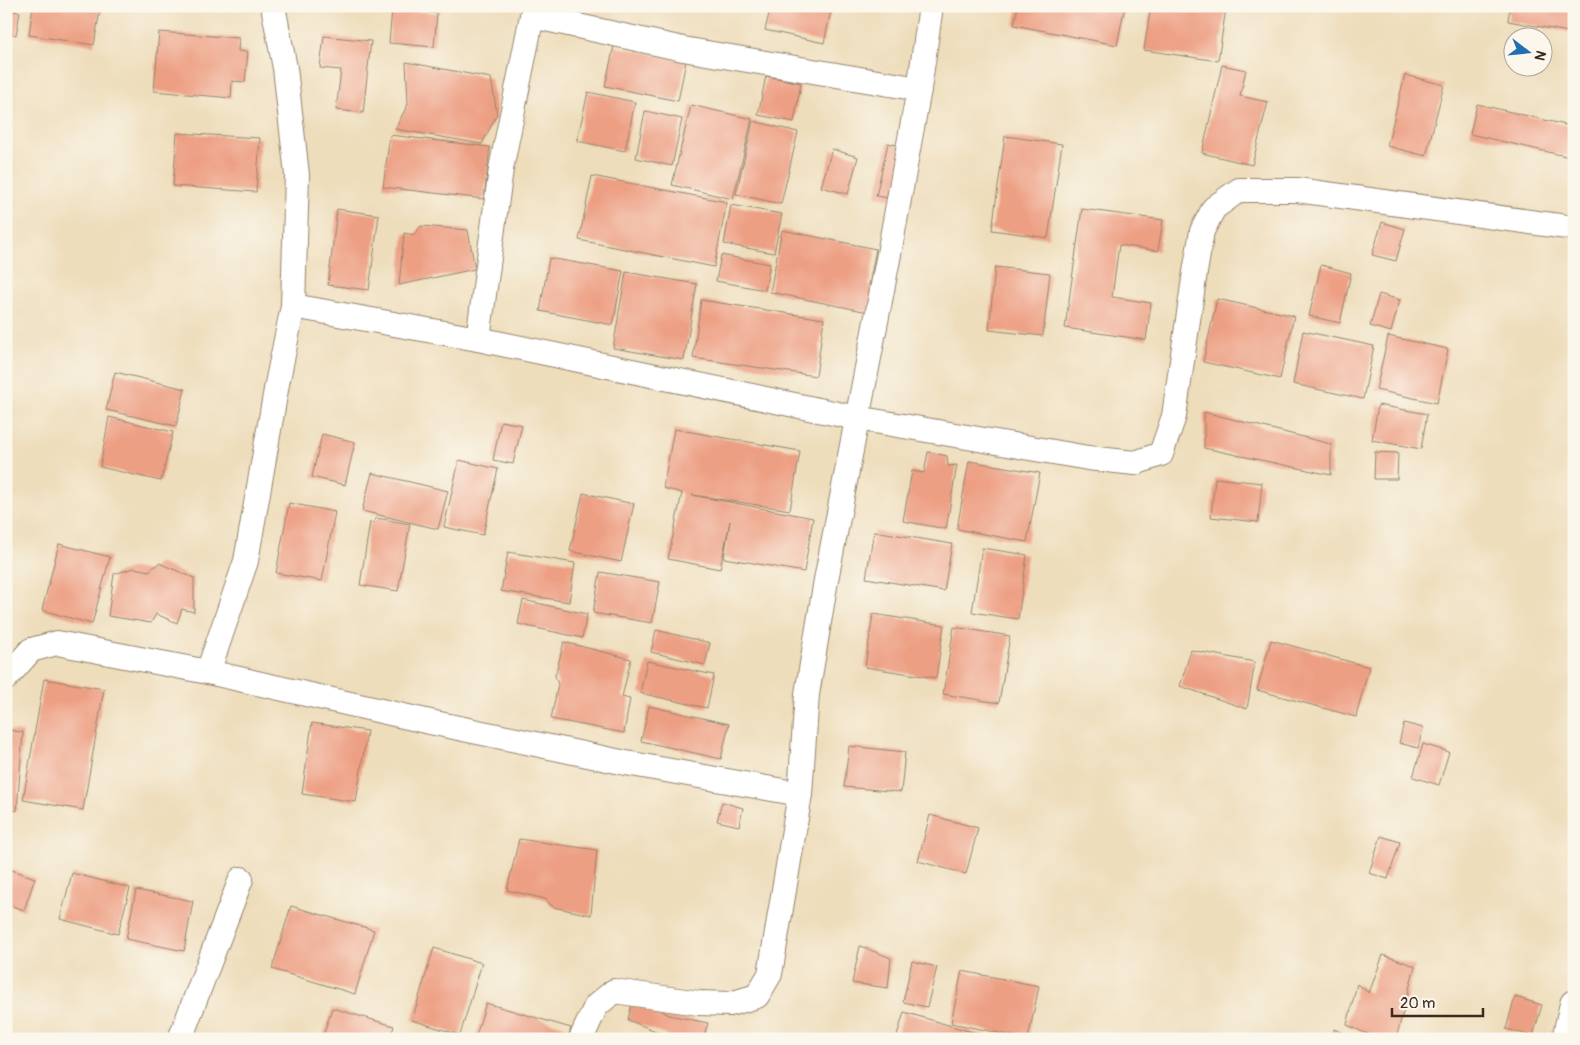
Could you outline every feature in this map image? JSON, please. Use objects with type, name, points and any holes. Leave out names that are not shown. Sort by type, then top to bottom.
[{"type":"main road","points":[[1566,1039],[1574,1004]]},
{"type":"street","points":[[208,672],[246,561],[277,384],[293,306],[297,175],[285,68],[273,6]]},
{"type":"street","points":[[581,1039],[596,1006],[614,991],[699,1003],[730,1004],[757,996],[770,974],[800,794],[807,694],[828,570],[919,90],[931,6]]},
{"type":"street","points":[[478,338],[501,169],[533,11],[683,49],[919,90]]},
{"type":"street","points":[[293,306],[478,338],[857,418],[1088,458],[1135,463],[1161,454],[1174,416],[1202,231],[1214,208],[1239,190],[1298,190],[1574,228]]},
{"type":"street","points":[[6,678],[31,650],[56,643],[208,672],[430,722],[617,761],[800,794]]},
{"type":"street","points":[[180,1039],[241,878]]},
{"type":"building","points":[[33,6],[78,6],[100,10],[94,45],[29,35]]},
{"type":"building","points":[[639,6],[663,6],[661,12]]},
{"type":"building","points":[[771,6],[832,6],[824,43],[765,30]]},
{"type":"building","points":[[1018,6],[1125,6],[1117,45],[1014,25]]},
{"type":"building","points":[[1151,6],[1217,6],[1226,8],[1218,61],[1144,50]]},
{"type":"building","points":[[1510,6],[1574,6],[1574,33],[1508,21]]},
{"type":"building","points":[[392,9],[437,13],[434,47],[389,43]]},
{"type":"building","points":[[6,10],[20,12],[16,35],[6,33]]},
{"type":"building","points":[[159,32],[239,38],[238,51],[248,52],[245,82],[232,81],[231,98],[154,91]]},
{"type":"building","points":[[324,36],[371,41],[363,113],[336,110],[341,70],[320,68]]},
{"type":"building","points":[[614,46],[686,61],[678,101],[605,86]]},
{"type":"building","points":[[406,62],[491,78],[497,114],[482,144],[395,129],[408,104]]},
{"type":"building","points":[[1222,65],[1246,70],[1240,96],[1268,102],[1252,165],[1202,153]]},
{"type":"building","points":[[1405,75],[1444,85],[1426,156],[1387,146]]},
{"type":"building","points":[[766,76],[801,83],[794,122],[758,115]]},
{"type":"building","points":[[588,92],[635,102],[625,151],[577,141]]},
{"type":"building","points":[[1477,104],[1574,127],[1574,158],[1470,134]]},
{"type":"building","points":[[691,105],[752,119],[733,199],[672,185]]},
{"type":"building","points":[[645,111],[682,119],[672,166],[636,158]]},
{"type":"building","points":[[753,121],[798,132],[781,204],[736,194]]},
{"type":"building","points":[[177,133],[260,138],[256,192],[173,186]]},
{"type":"building","points":[[390,135],[490,147],[484,199],[383,187]]},
{"type":"building","points":[[1005,136],[1062,144],[1048,238],[992,230]]},
{"type":"building","points":[[888,143],[906,147],[894,199],[876,196]]},
{"type":"building","points":[[832,149],[858,157],[848,194],[821,187]]},
{"type":"building","points":[[592,176],[727,202],[714,267],[579,240]]},
{"type":"building","points":[[731,205],[782,214],[774,253],[724,244]]},
{"type":"building","points":[[337,209],[379,215],[369,290],[328,285]]},
{"type":"building","points":[[1082,209],[1163,220],[1158,251],[1119,245],[1112,297],[1151,303],[1146,340],[1065,328]]},
{"type":"building","points":[[1382,222],[1405,229],[1396,261],[1372,255]]},
{"type":"building","points":[[421,226],[468,230],[475,269],[399,285],[404,233],[414,235]]},
{"type":"building","points":[[782,230],[876,249],[869,285],[879,287],[873,313],[770,292]]},
{"type":"building","points":[[721,255],[770,264],[765,290],[716,281]]},
{"type":"building","points":[[549,258],[623,271],[613,325],[540,311]]},
{"type":"building","points":[[1321,265],[1351,273],[1340,323],[1309,316]]},
{"type":"building","points":[[995,267],[1050,273],[1043,336],[989,330]]},
{"type":"building","points":[[626,272],[697,284],[684,360],[613,348]]},
{"type":"building","points":[[1379,294],[1400,300],[1391,332],[1370,326]]},
{"type":"building","points":[[1217,299],[1294,316],[1280,379],[1203,362]]},
{"type":"building","points":[[701,300],[824,319],[816,376],[693,358]]},
{"type":"building","points":[[1303,331],[1374,346],[1363,399],[1293,384]]},
{"type":"building","points":[[1388,336],[1448,349],[1437,403],[1376,390]]},
{"type":"building","points":[[115,372],[185,389],[176,426],[106,410]]},
{"type":"building","points":[[1378,405],[1427,414],[1421,449],[1372,440]]},
{"type":"building","points":[[1204,412],[1331,444],[1331,475],[1204,448]]},
{"type":"building","points":[[109,417],[173,432],[161,481],[100,467]]},
{"type":"building","points":[[501,421],[522,425],[513,464],[493,460]]},
{"type":"building","points":[[674,429],[800,451],[790,510],[692,495],[813,518],[804,572],[724,558],[730,521],[720,569],[668,559],[682,493],[663,488]]},
{"type":"building","points":[[322,434],[355,442],[345,485],[312,477]]},
{"type":"building","points":[[928,452],[947,456],[948,466],[957,465],[946,529],[903,521],[912,471],[924,473]]},
{"type":"building","points":[[1375,452],[1398,453],[1397,479],[1374,479]]},
{"type":"building","points":[[459,460],[498,469],[483,535],[444,527]]},
{"type":"building","points":[[969,461],[1040,473],[1027,542],[957,529]]},
{"type":"building","points":[[372,473],[448,491],[438,529],[362,511]]},
{"type":"building","points":[[1215,478],[1262,483],[1258,522],[1211,517]]},
{"type":"building","points":[[583,493],[634,504],[621,562],[570,551]]},
{"type":"building","points":[[289,503],[335,512],[322,581],[276,573]]},
{"type":"building","points":[[376,518],[410,524],[398,591],[360,585],[370,522],[374,523]]},
{"type":"building","points":[[874,531],[952,544],[944,591],[866,578]]},
{"type":"building","points":[[59,544],[110,557],[92,624],[42,610]]},
{"type":"building","points":[[982,548],[1027,555],[1018,619],[972,612]]},
{"type":"building","points":[[508,552],[575,563],[569,602],[501,591]]},
{"type":"building","points":[[159,563],[194,578],[194,612],[182,609],[177,623],[156,614],[151,623],[108,616],[114,574],[134,568],[149,571]]},
{"type":"building","points":[[600,572],[660,582],[652,623],[593,613]]},
{"type":"building","points":[[523,600],[587,614],[582,638],[518,624]]},
{"type":"building","points":[[873,614],[944,625],[936,678],[865,667]]},
{"type":"building","points":[[954,627],[1010,636],[999,703],[943,694]]},
{"type":"building","points":[[656,630],[710,643],[705,665],[651,652]]},
{"type":"building","points":[[1271,640],[1369,667],[1356,717],[1257,690]]},
{"type":"building","points":[[564,642],[631,659],[622,697],[630,699],[624,733],[551,719],[558,684],[555,676]]},
{"type":"building","points":[[1191,650],[1255,662],[1247,709],[1180,686]]},
{"type":"building","points":[[647,661],[714,675],[707,708],[640,693]]},
{"type":"building","points":[[44,679],[104,689],[83,810],[23,800]]},
{"type":"building","points":[[649,706],[729,724],[721,759],[641,741]]},
{"type":"building","points":[[312,723],[367,731],[356,802],[302,794]]},
{"type":"building","points":[[1404,723],[1423,728],[1418,748],[1399,743]]},
{"type":"building","points":[[6,730],[23,732],[17,811],[6,808]]},
{"type":"building","points":[[1423,744],[1449,752],[1439,785],[1413,777]]},
{"type":"building","points":[[849,746],[905,752],[901,792],[844,787]]},
{"type":"building","points":[[722,802],[743,808],[739,826],[717,821]]},
{"type":"building","points":[[930,815],[978,828],[966,874],[918,861]]},
{"type":"building","points":[[1381,836],[1400,842],[1388,879],[1369,873]]},
{"type":"building","points":[[519,839],[597,850],[591,915],[553,907],[545,899],[507,890]]},
{"type":"building","points":[[6,868],[35,878],[24,910],[6,904]]},
{"type":"building","points":[[72,873],[130,888],[118,934],[60,919]]},
{"type":"building","points":[[136,890],[193,901],[184,951],[126,939]]},
{"type":"building","points":[[291,906],[374,930],[355,994],[272,969]]},
{"type":"building","points":[[860,946],[891,958],[888,988],[852,983]]},
{"type":"building","points":[[434,948],[482,963],[460,1035],[412,1020]]},
{"type":"building","points":[[1383,955],[1415,966],[1396,1039],[1379,1039],[1347,1025],[1357,984],[1369,993]]},
{"type":"building","points":[[912,961],[937,967],[927,1007],[903,1002]]},
{"type":"building","points":[[962,971],[1039,986],[1028,1039],[951,1023]]},
{"type":"building","points":[[634,994],[669,1015],[708,1023],[703,1039],[676,1039],[628,1020]]},
{"type":"building","points":[[1515,997],[1542,1005],[1533,1036],[1506,1029]]},
{"type":"building","points":[[486,1003],[571,1028],[568,1039],[475,1039]]},
{"type":"building","points":[[332,1008],[394,1026],[390,1039],[322,1039]]},
{"type":"building","points":[[904,1012],[989,1037],[988,1039],[896,1039]]},
{"type":"building","points":[[1334,1029],[1356,1039],[1334,1039]]}]
